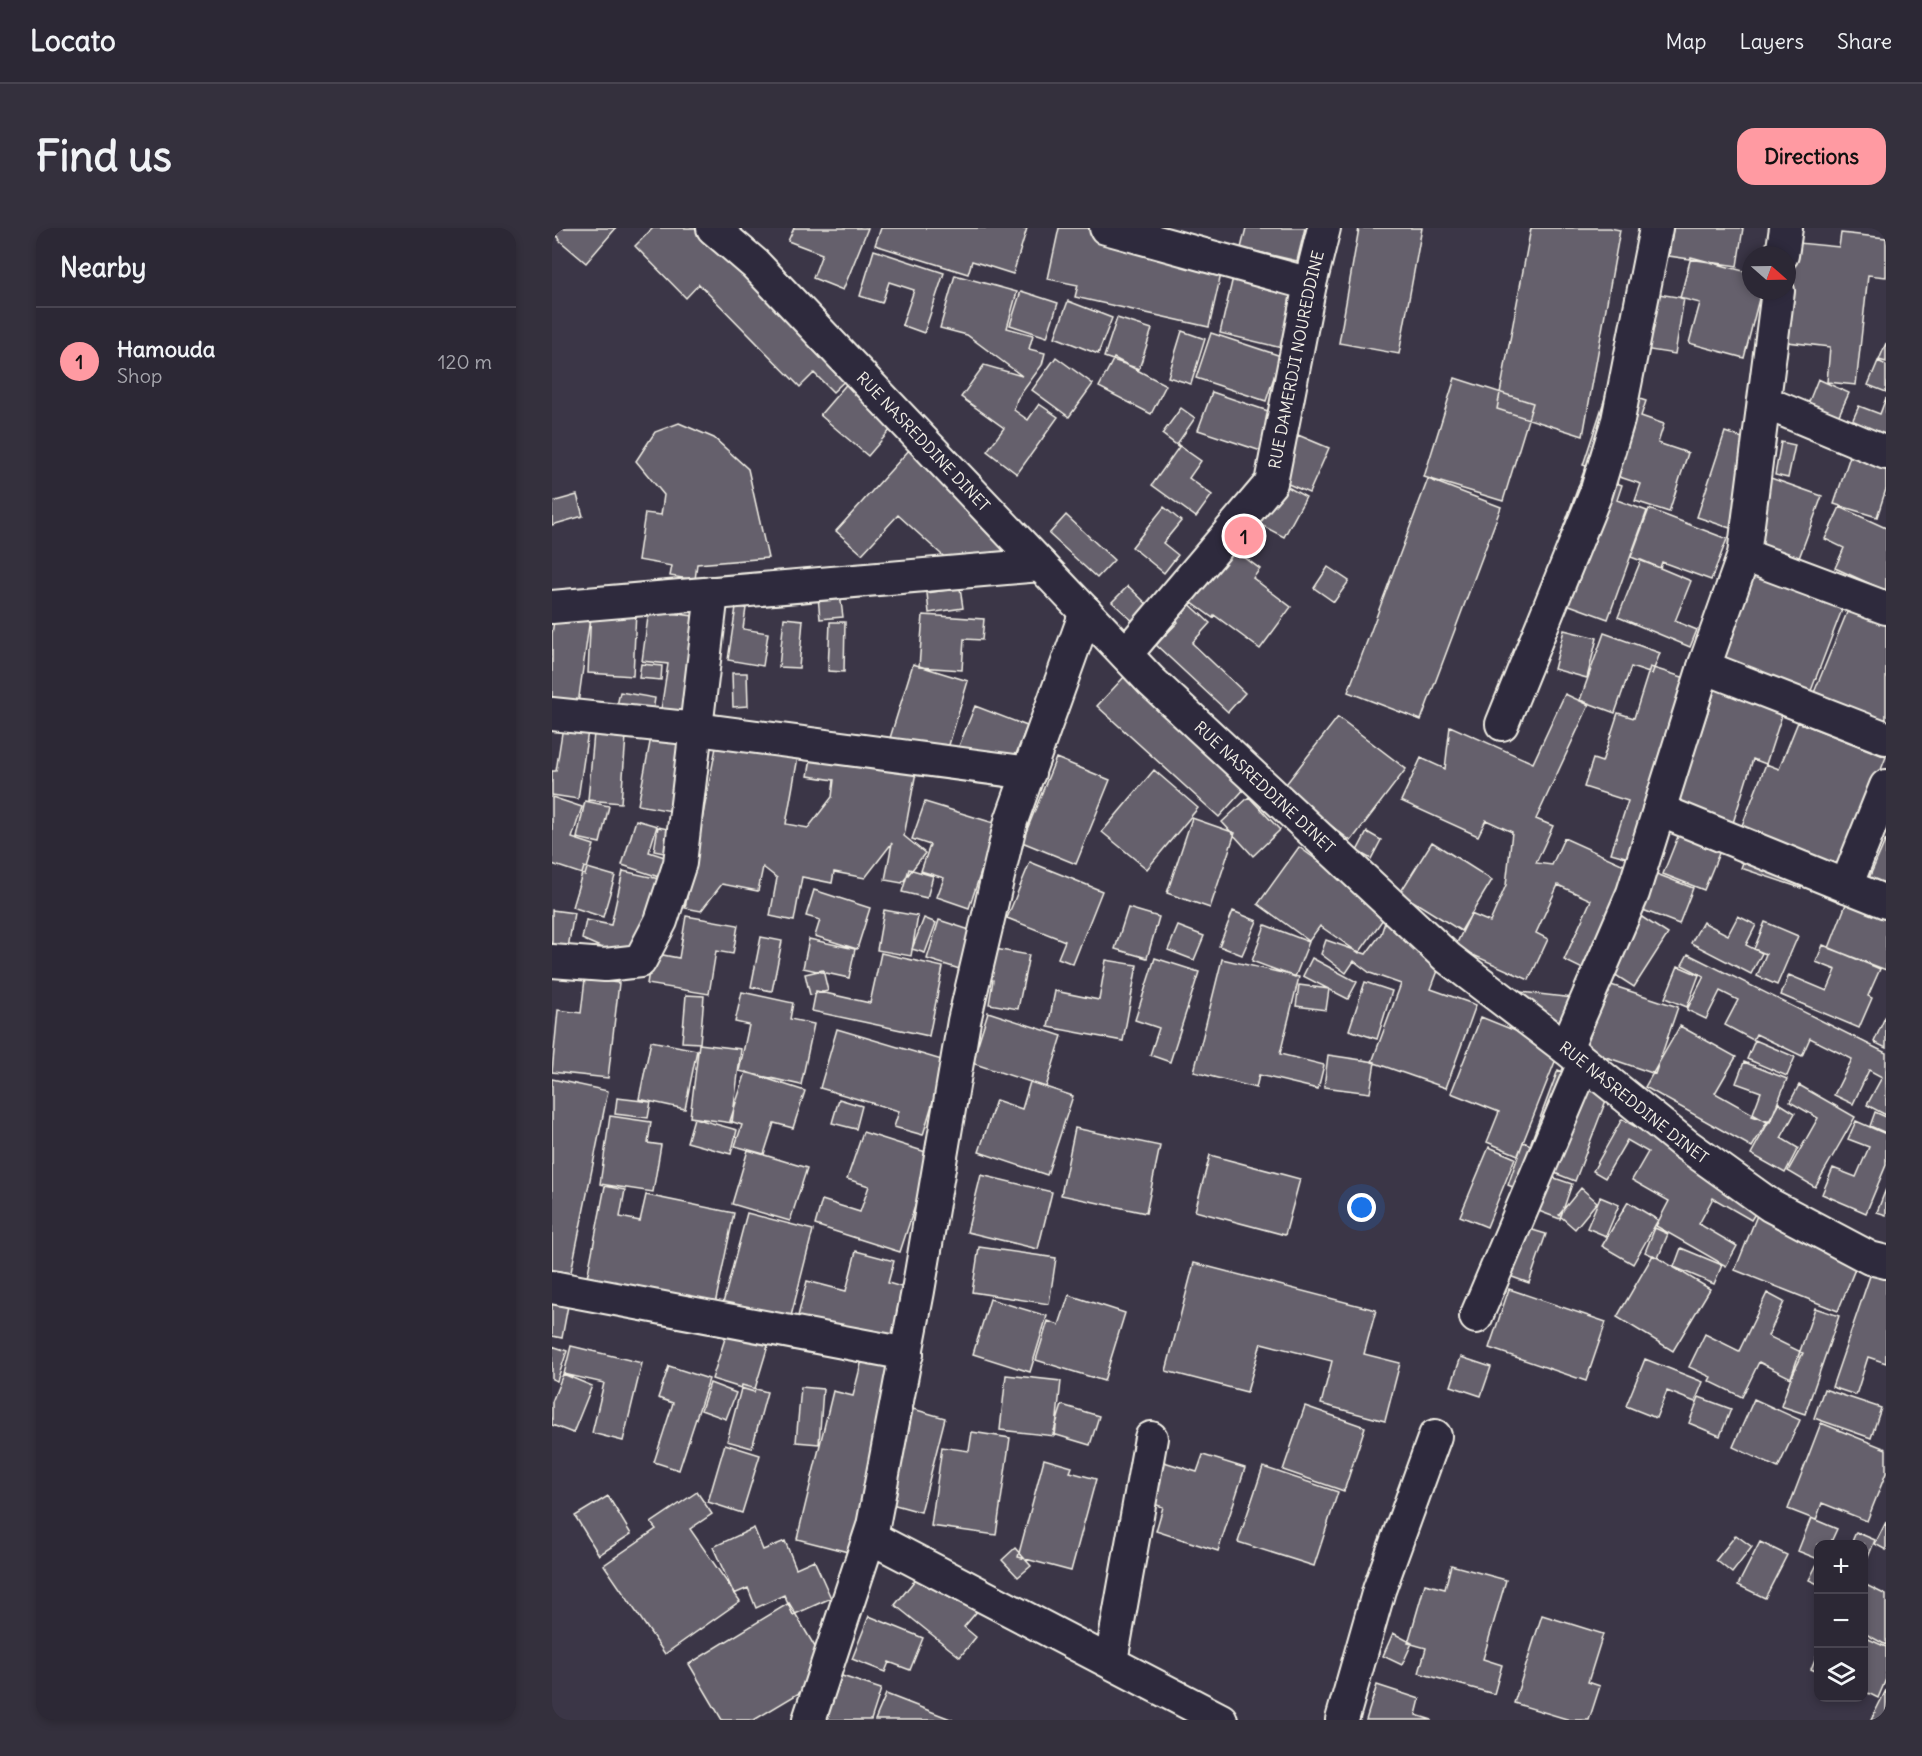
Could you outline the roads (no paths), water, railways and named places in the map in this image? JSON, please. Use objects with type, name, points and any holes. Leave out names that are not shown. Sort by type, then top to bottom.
[{"type":"street","name":"RUE NASREDDINE DINET","points":[[713,228],[755,264],[1151,681],[1449,958],[1684,1144],[1770,1205],[1870,1257],[1886,1262]]},
{"type":"street","points":[[1106,228],[1310,284]]},
{"type":"street","name":"RUE DAMERDJI NOUREDDINE","points":[[1126,654],[1271,483],[1310,284],[1324,228]]},
{"type":"street","points":[[1502,724],[1596,493],[1618,420],[1656,228]]},
{"type":"street","points":[[1783,246],[1786,228]]},
{"type":"street","points":[[1476,1317],[1575,1056],[1633,893],[1704,667],[1744,555],[1777,300]]},
{"type":"street","points":[[1764,402],[1886,453]]},
{"type":"street","points":[[1744,555],[1886,608]]},
{"type":"street","points":[[552,607],[1041,565]]},
{"type":"street","points":[[552,961],[605,965],[640,961],[662,921],[680,863],[712,593]]},
{"type":"street","points":[[808,1720],[870,1537],[907,1354],[964,1021],[1011,821],[1086,612]]},
{"type":"street","points":[[1704,667],[1886,738]]},
{"type":"street","points":[[552,714],[697,729],[1029,772]]},
{"type":"street","points":[[1846,886],[1886,786]]},
{"type":"street","points":[[1659,810],[1886,902]]},
{"type":"street","points":[[552,1287],[907,1354]]},
{"type":"street","points":[[1342,1720],[1379,1590],[1435,1436]]},
{"type":"street","points":[[1111,1661],[1151,1438]]},
{"type":"street","points":[[870,1537],[1221,1720]]},
{"type":"place","name":"Hamouda","points":[[1244,536]]}]
